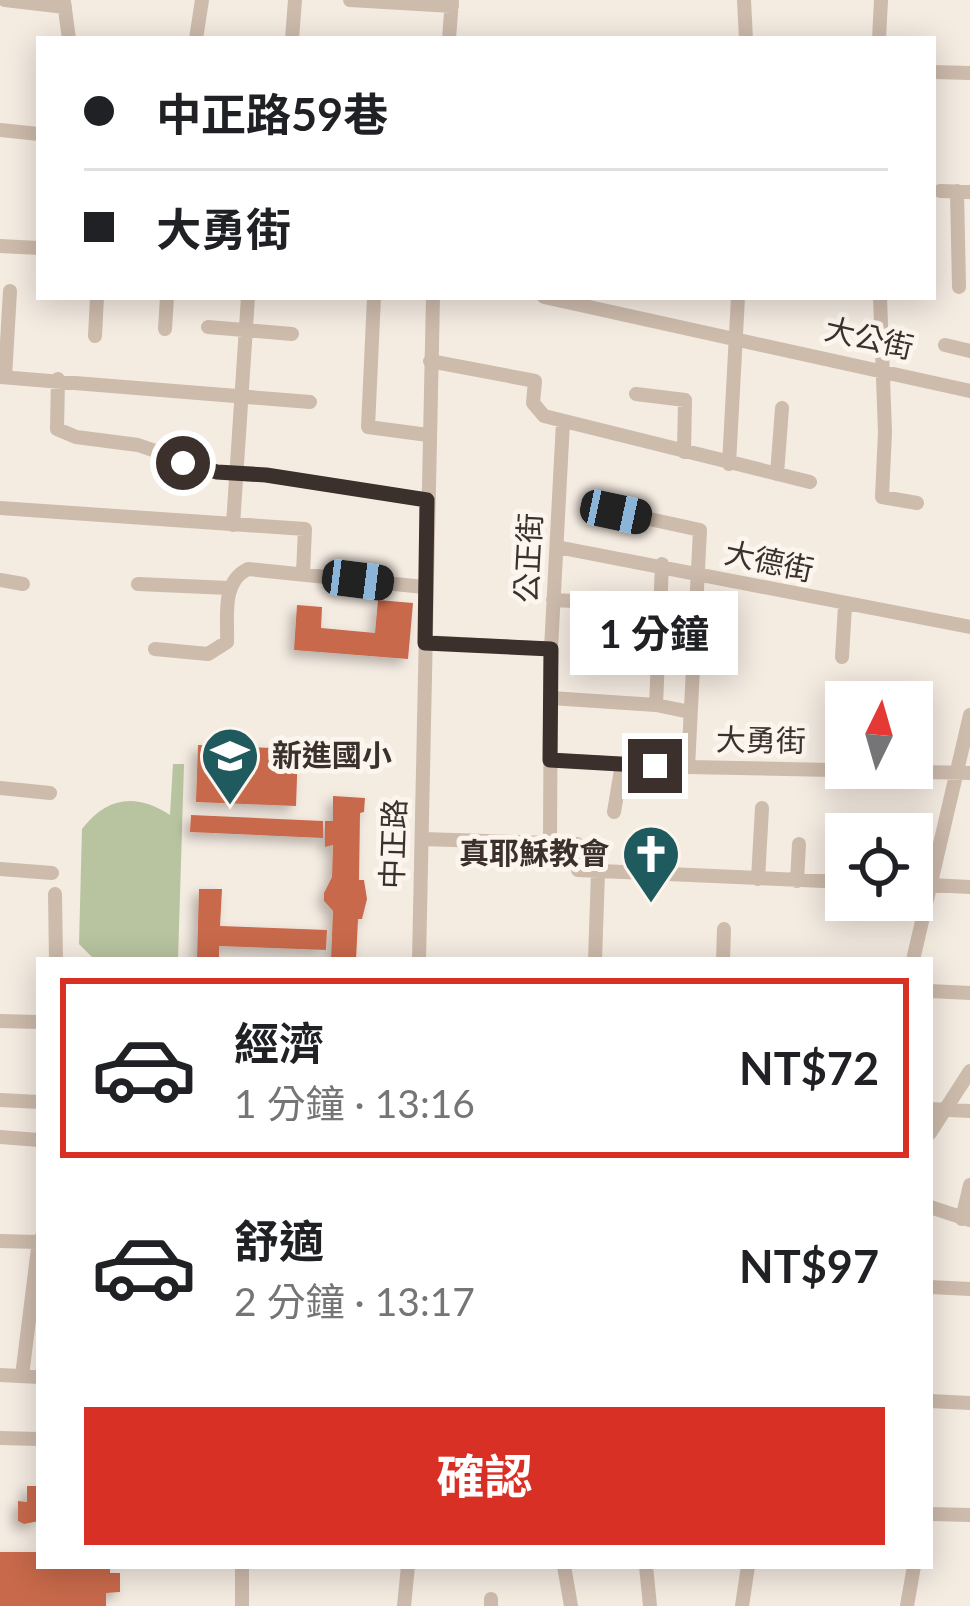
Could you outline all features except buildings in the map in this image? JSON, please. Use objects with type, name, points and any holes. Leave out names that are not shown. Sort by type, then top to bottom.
[{"type":"street","points":[[5,0],[64,4],[69,36]]},
{"type":"street","points":[[196,36],[202,0]]},
{"type":"street","points":[[292,36],[295,0]]},
{"type":"street","points":[[350,0],[452,3],[449,36]]},
{"type":"street","points":[[744,0],[746,36]]},
{"type":"street","points":[[879,36],[881,0]]},
{"type":"street","points":[[936,72],[970,73]]},
{"type":"street","points":[[0,130],[36,134]]},
{"type":"street","points":[[940,190],[964,192],[964,262],[959,287]]},
{"type":"street","points":[[0,246],[36,248]]},
{"type":"street","points":[[10,291],[3,377],[310,402]]},
{"type":"street","points":[[95,336],[97,300]]},
{"type":"street","points":[[165,329],[167,300]]},
{"type":"street","points":[[233,525],[248,300]]},
{"type":"street","points":[[374,300],[368,427],[428,435]]},
{"type":"street","name":"中正路","points":[[419,957],[433,300]]},
{"type":"street","name":"大公街","points":[[558,300],[970,391]]},
{"type":"street","points":[[729,464],[738,300]]},
{"type":"street","points":[[880,300],[883,497],[917,503]]},
{"type":"street","points":[[208,327],[292,334]]},
{"type":"street","points":[[945,345],[970,351]]},
{"type":"street","points":[[430,361],[535,381],[533,403],[563,422],[810,482]]},
{"type":"street","points":[[58,380],[57,429],[76,436],[138,446],[183,463],[235,473],[427,500]]},
{"type":"street","points":[[636,394],[685,400],[684,452]]},
{"type":"street","points":[[777,474],[782,408]]},
{"type":"street","name":"公正街","points":[[550,841],[551,649],[563,422]]},
{"type":"street","points":[[0,508],[305,529],[303,573]]},
{"type":"street","points":[[616,512],[700,530],[688,767]]},
{"type":"street","name":"大德街","points":[[557,547],[970,627]]},
{"type":"street","points":[[656,705],[662,564]]},
{"type":"street","points":[[155,649],[208,654],[227,642],[229,588],[248,569],[424,587]]},
{"type":"street","points":[[0,580],[23,584]]},
{"type":"street","points":[[138,584],[229,588]]},
{"type":"street","points":[[554,600],[660,604]]},
{"type":"street","points":[[842,657],[845,606]]},
{"type":"street","points":[[425,643],[551,649]]},
{"type":"street","points":[[551,698],[691,712]]},
{"type":"street","points":[[933,874],[964,772],[970,715]]},
{"type":"street","name":"大勇街","points":[[550,760],[964,772]]},
{"type":"street","points":[[614,812],[622,764]]},
{"type":"street","points":[[0,788],[50,793]]},
{"type":"street","points":[[758,879],[762,808]]},
{"type":"street","points":[[422,839],[577,844],[578,870],[825,882]]},
{"type":"street","points":[[797,881],[799,844]]},
{"type":"street","points":[[0,869],[52,873]]},
{"type":"street","points":[[595,957],[598,872]]},
{"type":"street","points":[[933,884],[970,887]]},
{"type":"street","points":[[55,895],[56,957]]},
{"type":"street","points":[[914,957],[922,921]]},
{"type":"street","points":[[723,957],[724,929]]},
{"type":"street","points":[[933,991],[970,993]]},
{"type":"street","points":[[0,1021],[36,1022]]},
{"type":"street","points":[[933,1129],[970,1071]]},
{"type":"street","points":[[0,1100],[36,1102]]},
{"type":"street","points":[[933,1109],[970,1111]]},
{"type":"street","points":[[0,1137],[36,1140]]},
{"type":"street","points":[[933,1208],[966,1220],[970,1185]]},
{"type":"street","points":[[0,1241],[36,1241]]},
{"type":"street","points":[[933,1287],[970,1289]]},
{"type":"street","points":[[22,1376],[35,1293]]},
{"type":"street","points":[[0,1375],[36,1377]]},
{"type":"street","points":[[933,1401],[970,1403]]},
{"type":"street","points":[[0,1438],[36,1439]]},
{"type":"street","points":[[933,1514],[970,1515]]},
{"type":"street","points":[[242,1569],[242,1606]]},
{"type":"street","points":[[404,1606],[408,1569]]},
{"type":"street","points":[[565,1569],[571,1606]]},
{"type":"street","points":[[646,1569],[650,1606]]},
{"type":"street","points":[[742,1606],[748,1569]]},
{"type":"street","points":[[907,1606],[913,1569]]},
{"type":"green space","points":[[173,764],[184,764],[178,957],[92,957],[79,944],[82,829],[102,810],[123,801],[146,803],[170,815]]},
{"type":"place","name":"新進國小","points":[[230,807]]},
{"type":"place","name":"真耶穌教會","points":[[651,905]]},
{"type":"route","points":[[183,463],[217,472],[427,500],[425,643],[551,649],[550,760],[655,766]]}]
